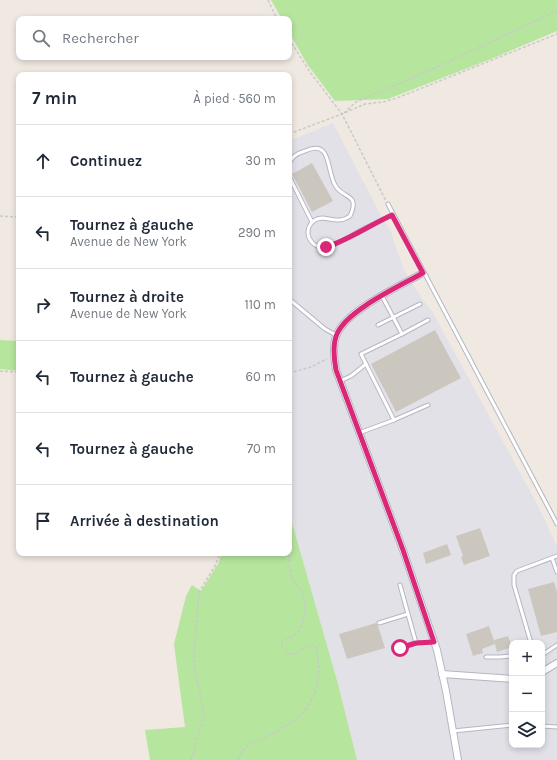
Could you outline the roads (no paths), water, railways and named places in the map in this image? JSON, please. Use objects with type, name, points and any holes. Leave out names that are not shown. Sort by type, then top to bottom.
[{"type":"street","points":[[423,273],[354,313],[341,326],[336,335],[334,357],[336,370],[403,550],[434,642],[442,674],[458,760]]},
{"type":"street","points":[[545,670],[557,664]]},
{"type":"street","points":[[442,674],[509,679]]},
{"type":"lane","points":[[292,159],[297,154],[312,147],[320,148],[325,152],[335,185],[353,200],[354,208],[350,216],[338,220],[321,217],[312,222],[308,230],[309,238],[312,244],[319,247],[326,247],[335,244],[392,215]]},
{"type":"lane","points":[[292,182],[312,222]]},
{"type":"lane","points":[[388,204],[392,215],[557,524]]},
{"type":"lane","points":[[382,296],[402,334]]},
{"type":"lane","points":[[292,302],[325,329],[336,335]]},
{"type":"lane","points":[[378,325],[420,304]]},
{"type":"lane","points":[[394,420],[361,354],[428,320]]},
{"type":"lane","points":[[340,380],[351,376],[366,364]]},
{"type":"lane","points":[[360,433],[428,405]]},
{"type":"lane","points":[[530,640],[514,585],[514,576],[517,571],[557,556]]},
{"type":"lane","points":[[552,558],[557,572]]},
{"type":"lane","points":[[400,585],[416,643]]},
{"type":"lane","points":[[379,623],[408,614]]},
{"type":"lane","points":[[400,648],[416,643],[434,642]]},
{"type":"lane","points":[[545,654],[557,645]]},
{"type":"lane","points":[[486,656],[500,658],[509,656]]},
{"type":"lane","points":[[453,732],[509,724]]},
{"type":"lane","points":[[545,726],[557,727]]}]
